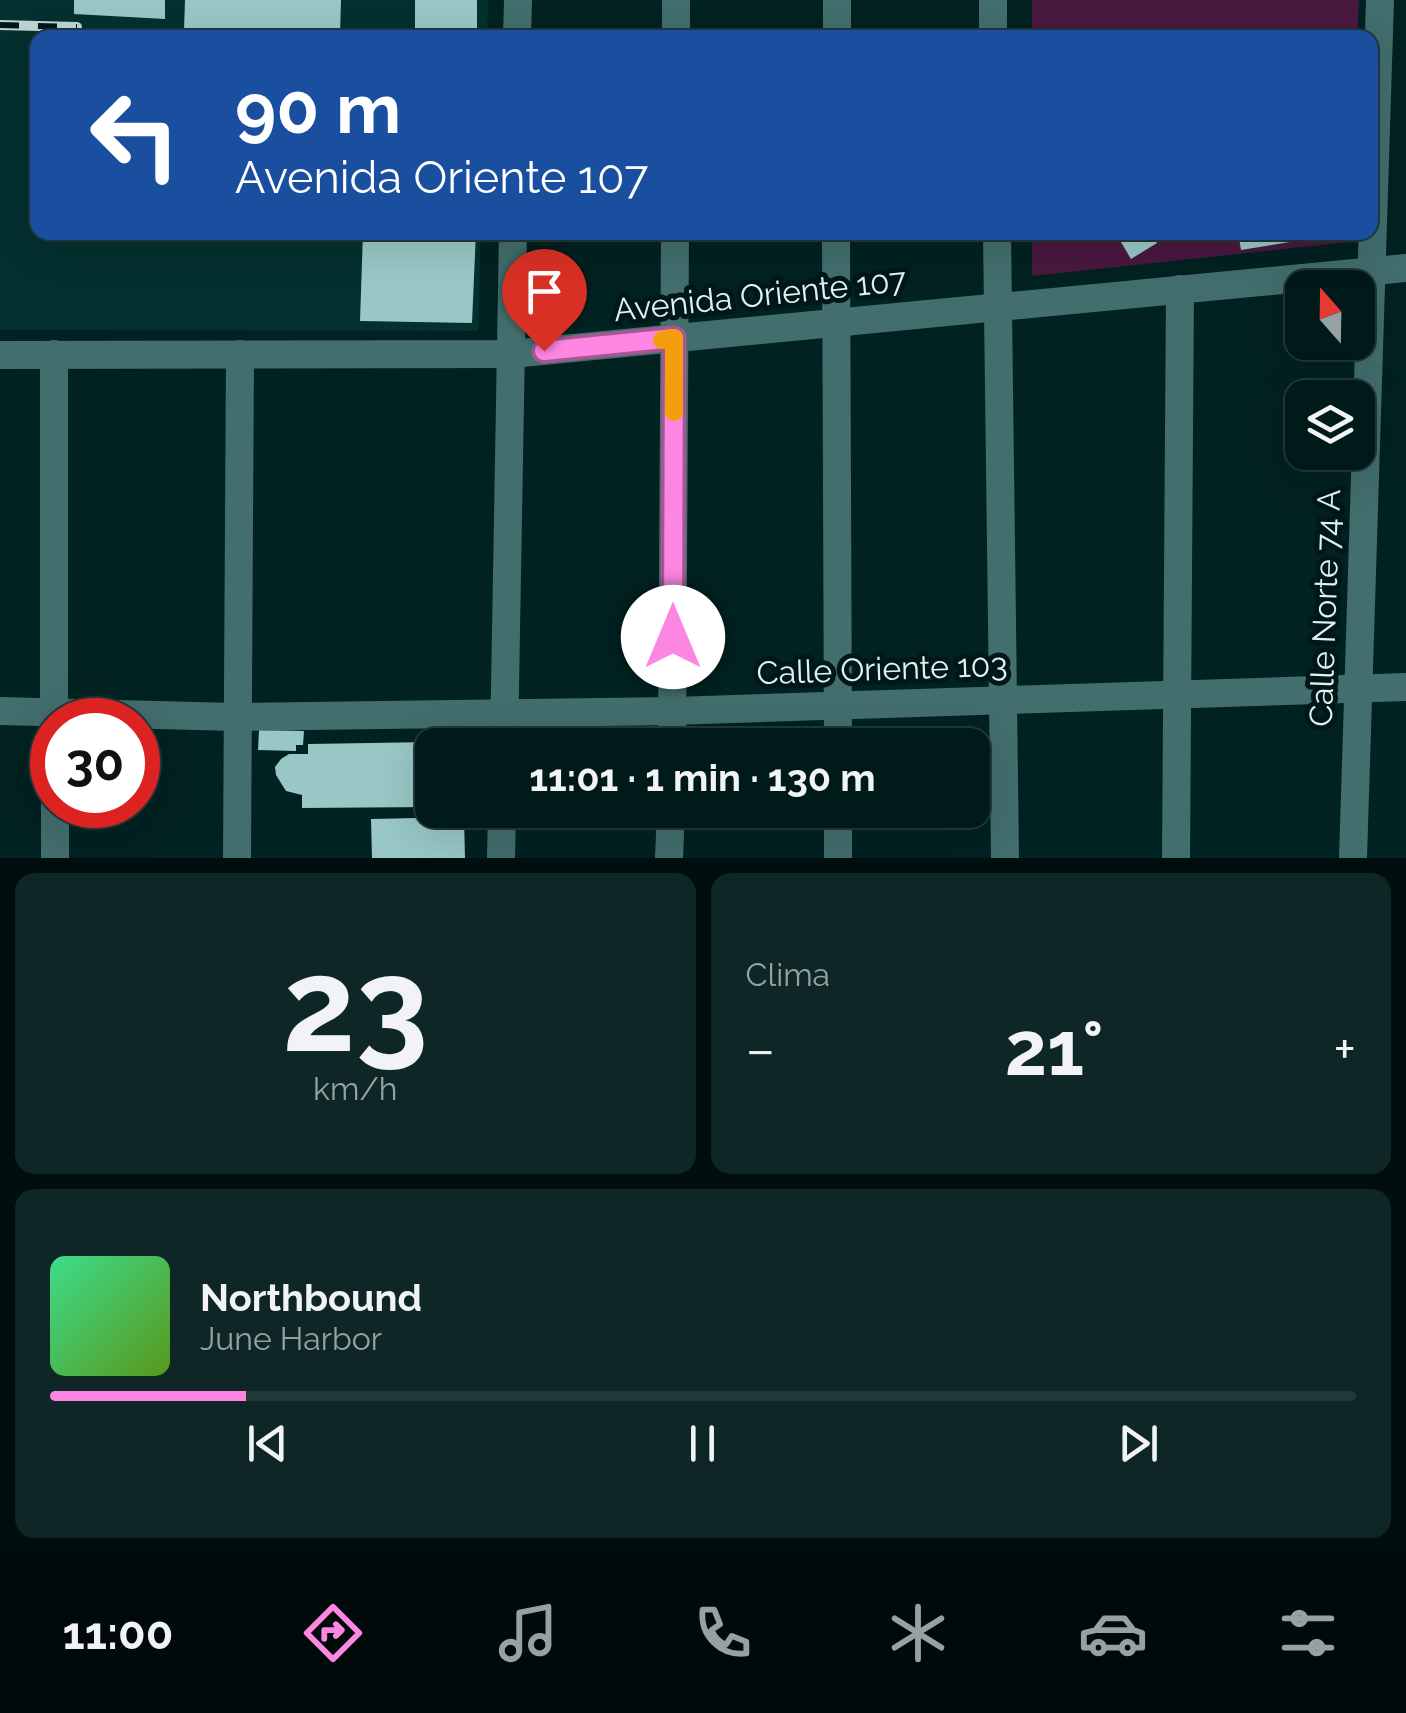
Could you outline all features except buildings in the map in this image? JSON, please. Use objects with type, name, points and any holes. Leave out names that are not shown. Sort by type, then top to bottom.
[{"type":"street","points":[[517,30],[518,0]]},
{"type":"street","points":[[676,0],[676,30]]},
{"type":"street","points":[[836,30],[837,0]]},
{"type":"street","points":[[993,0],[993,30]]},
{"type":"street","name":"Calle Norte 74 A","points":[[1378,49],[1380,0]]},
{"type":"street","points":[[505,728],[514,240]]},
{"type":"street","points":[[672,728],[675,240]]},
{"type":"street","points":[[836,240],[838,728]]},
{"type":"street","points":[[996,240],[1005,858]]},
{"type":"street","name":"Calle Norte 74 A","points":[[1369,270],[1370,240]]},
{"type":"street","name":"Avenida Oriente 107","points":[[1375,271],[1406,268]]},
{"type":"street","name":"Avenida Oriente 107","points":[[0,354],[511,354],[1285,280]]},
{"type":"street","points":[[1176,858],[1180,289]]},
{"type":"street","points":[[54,354],[54,698]]},
{"type":"street","points":[[236,858],[240,354]]},
{"type":"street","name":"Calle Norte 74 A","points":[[1353,858],[1367,360]]},
{"type":"street","name":"Calle Oriente 103","points":[[160,716],[673,711],[1406,687]]},
{"type":"street","name":"Calle Oriente 103","points":[[0,711],[30,713]]},
{"type":"street","points":[[54,828],[55,858]]},
{"type":"street","points":[[501,858],[502,828]]},
{"type":"street","points":[[669,858],[670,828]]},
{"type":"street","points":[[838,828],[838,858]]},
{"type":"shaded area","points":[[0,0],[488,0],[487,30],[30,30],[30,240],[481,240],[478,331],[0,330]]},
{"type":"shaded area","points":[[1032,0],[1359,0],[1357,30],[1032,30]]},
{"type":"shaded area","points":[[1032,240],[1350,240],[1350,242],[1032,276]]},
{"type":"railway","points":[[0,25],[77,27]]},
{"type":"slow traffic","points":[[662,340],[674,338],[674,412]]},
{"type":"route","points":[[544,351],[674,338],[673,637]]}]
